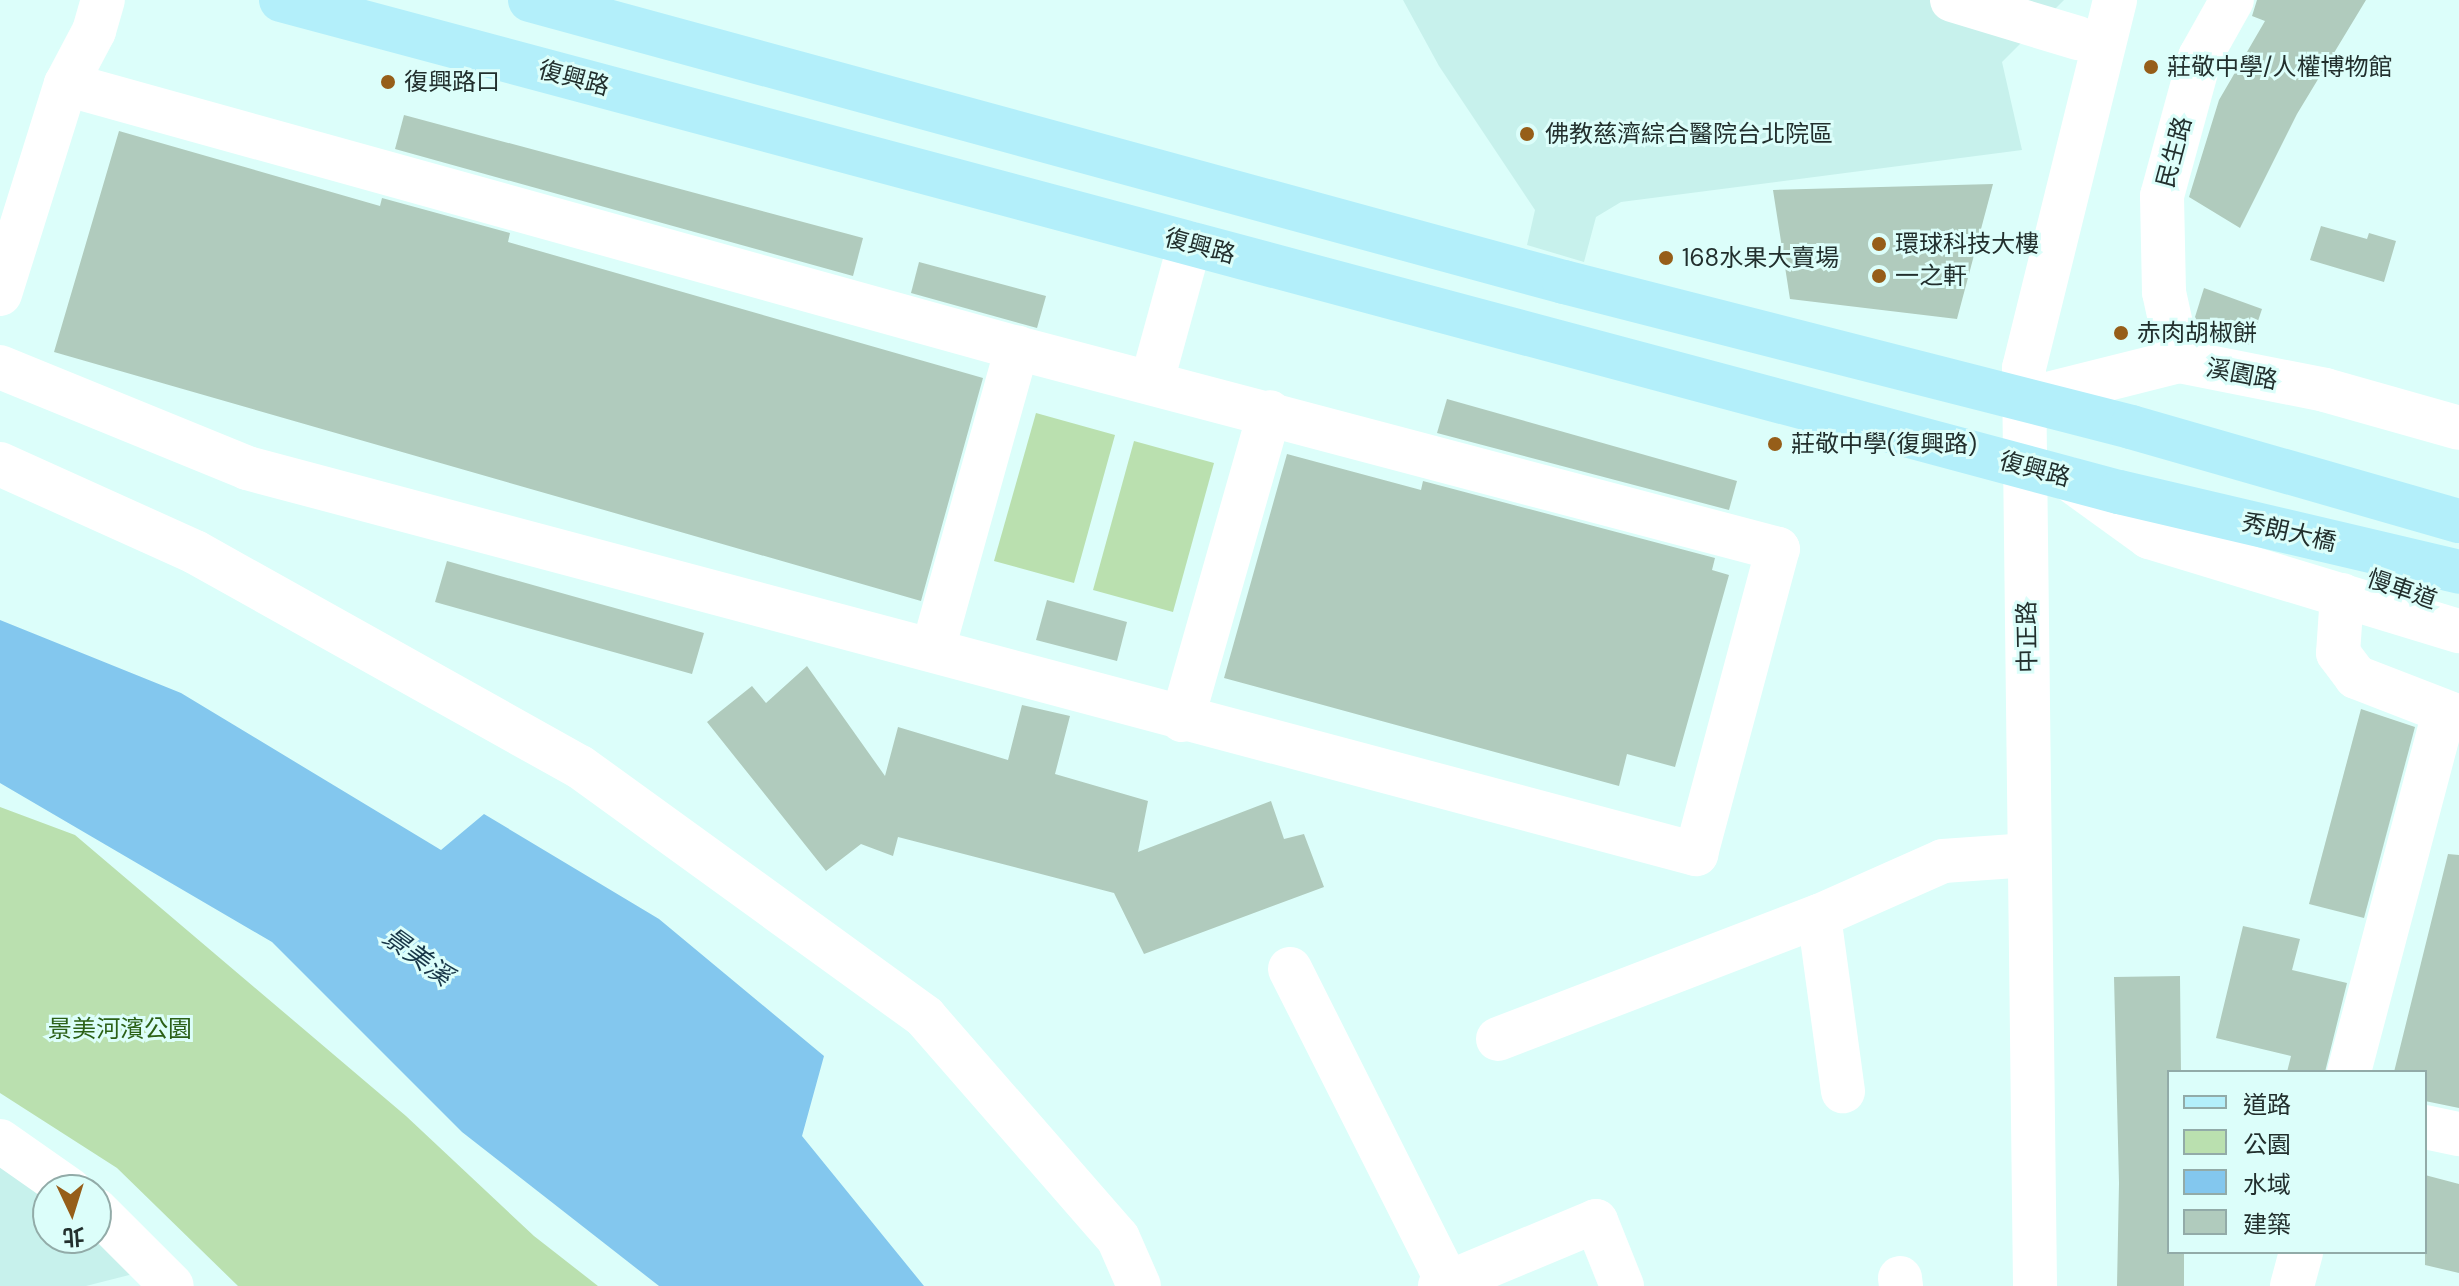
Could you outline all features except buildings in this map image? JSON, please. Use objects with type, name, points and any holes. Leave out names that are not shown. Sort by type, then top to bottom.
[{"type":"main road","name":"復興路","points":[[281,0],[2119,492]]},
{"type":"main road","points":[[530,0],[1564,282],[2131,427],[2459,521]]},
{"type":"main road","name":"秀朗大橋","points":[[2119,492],[2459,572]]},
{"type":"street","points":[[0,294],[66,84],[94,31],[103,0]]},
{"type":"street","points":[[1952,0],[2078,38]]},
{"type":"street","name":"中正路","points":[[2035,1286],[2024,368],[2115,0]]},
{"type":"street","name":"民生路","points":[[2179,361],[2164,292],[2162,196],[2200,57],[2232,0]]},
{"type":"street","points":[[0,367],[247,468],[933,649],[1182,720],[1696,854],[1778,549],[1270,412],[1017,348],[66,84]]},
{"type":"street","points":[[1152,381],[1190,243]]},
{"type":"street","points":[[933,649],[1017,348]]},
{"type":"street","name":"溪園路","points":[[2024,400],[2179,361],[2325,390],[2459,428]]},
{"type":"street","points":[[1182,720],[1270,412]]},
{"type":"street","points":[[0,464],[195,552],[580,767],[925,1017],[1118,1238],[1139,1286]]},
{"type":"street","points":[[2067,478],[2149,537],[2459,631]]},
{"type":"street","name":"慢車道","points":[[2119,492],[2459,608]]},
{"type":"street","points":[[2342,595],[2338,653],[2356,677],[2452,715],[2350,1070]]},
{"type":"street","points":[[1498,1039],[1819,916],[1943,861],[2029,855]]},
{"type":"street","points":[[1819,916],[1843,1091]]},
{"type":"street","points":[[1290,969],[1444,1284],[1596,1221],[1622,1286]]},
{"type":"street","points":[[2427,1127],[2459,1134]]},
{"type":"street","points":[[0,1141],[47,1174]]},
{"type":"street","points":[[112,1226],[172,1286]]},
{"type":"street","points":[[2292,1286],[2300,1254]]},
{"type":"shaded area","points":[[1403,0],[2064,0],[2002,62],[2022,150],[1621,202],[1596,217],[1584,262],[1527,245],[1535,210],[1439,66]]},
{"type":"shaded area","points":[[0,1162],[32,1185],[32,1254],[112,1254],[112,1250],[141,1272],[86,1286],[0,1286]]},
{"type":"green space","points":[[1036,413],[1115,435],[1074,583],[994,561]]},
{"type":"green space","points":[[1134,441],[1214,463],[1173,612],[1093,590]]},
{"type":"green space","name":"景美河濱公園","points":[[0,807],[75,835],[406,1116],[534,1236],[598,1286],[238,1286],[117,1168],[0,1093]]},
{"type":"water","name":"景美溪","points":[[0,620],[181,693],[441,850],[484,814],[659,919],[824,1056],[802,1136],[924,1286],[659,1286],[462,1132],[272,942],[0,783]]},
{"type":"place","name":"莊敬中學/人權博物館","points":[[2151,67]]},
{"type":"place","name":"復興路口","points":[[388,82]]},
{"type":"place","name":"佛教慈濟綜合醫院台北院區","points":[[1527,134]]},
{"type":"place","name":"環球科技大樓","points":[[1879,244]]},
{"type":"place","name":"168水果大賣場","points":[[1666,258]]},
{"type":"place","name":"一之軒","points":[[1879,276]]},
{"type":"place","name":"赤肉胡椒餅","points":[[2121,333]]},
{"type":"place","name":"莊敬中學(復興路)","points":[[1775,444]]}]
